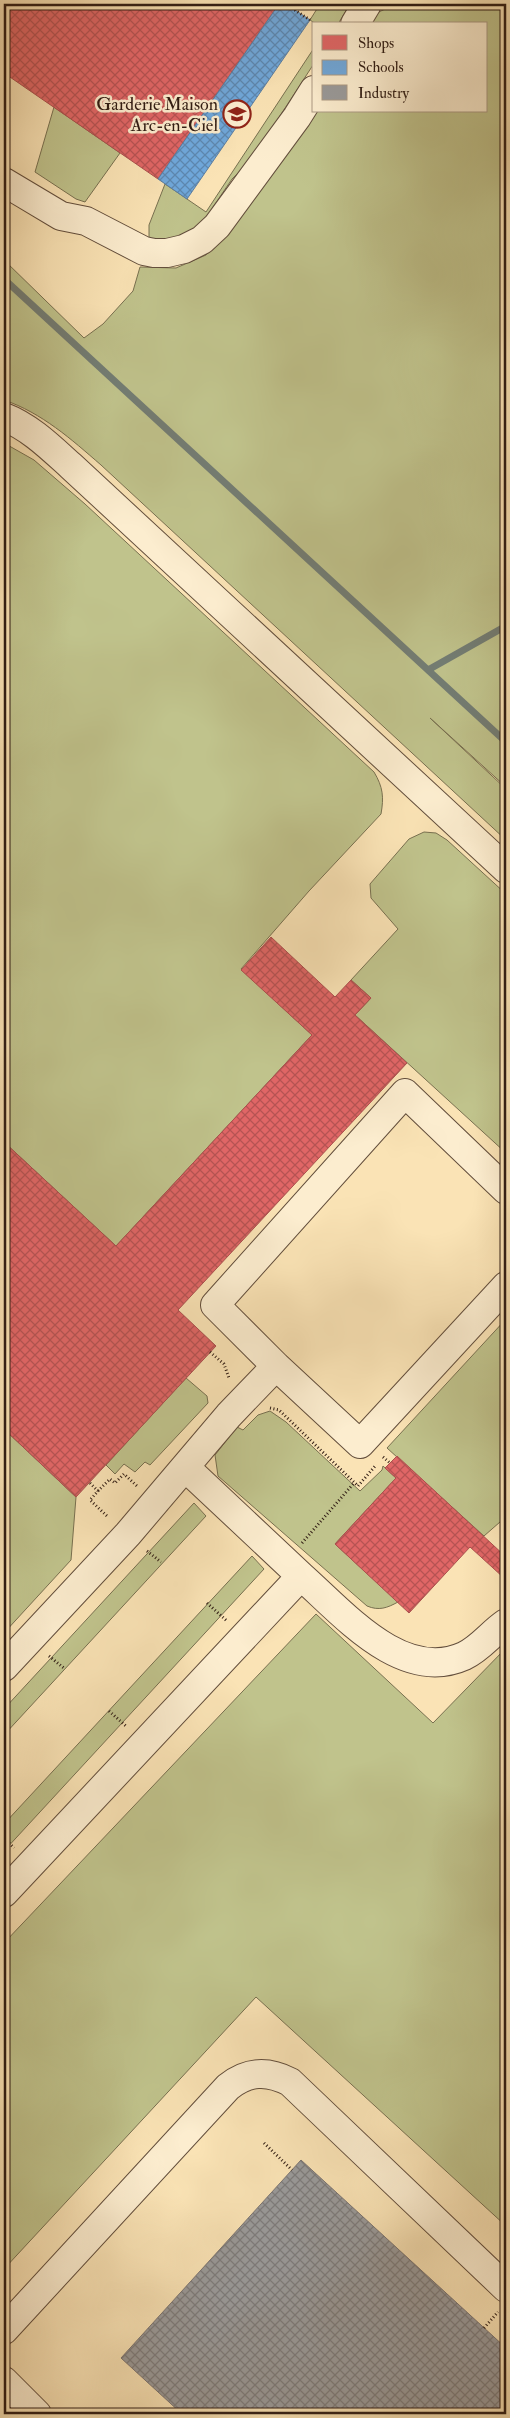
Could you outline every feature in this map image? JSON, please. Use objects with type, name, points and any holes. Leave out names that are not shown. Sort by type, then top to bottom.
[{"type":"lane","points":[[356,22],[367,4]]},
{"type":"lane","points":[[4,182],[61,216],[86,221],[144,251],[167,253],[184,249],[202,240],[217,226],[297,117],[312,93]]},
{"type":"lane","points":[[4,418],[14,421],[38,437],[72,466],[506,868]]},
{"type":"lane","points":[[506,1190],[405,1093],[215,1305],[276,1366],[360,1444],[506,1286]]},
{"type":"lane","points":[[4,1666],[128,1534],[186,1468],[229,1415],[276,1366]]},
{"type":"lane","points":[[186,1468],[301,1576],[368,1634],[386,1648],[406,1658],[423,1662],[443,1661],[463,1656],[480,1647],[495,1630],[506,1624]]},
{"type":"lane","points":[[4,1893],[301,1576]]},
{"type":"lane","points":[[4,2330],[228,2087],[238,2079],[250,2074],[278,2076],[290,2082],[504,2298]]},
{"type":"lane","points":[[4,2381],[38,2414]]},
{"type":"path","points":[[286,4],[310,20]]},
{"type":"path","points":[[265,1409],[278,1410],[358,1486],[382,1457],[390,1464]]},
{"type":"path","points":[[108,1517],[90,1500],[98,1491],[110,1479],[115,1483],[124,1474],[137,1486]]},
{"type":"path","points":[[90,1483],[98,1491]]},
{"type":"path","points":[[301,1544],[354,1483]]},
{"type":"path","points":[[148,1552],[161,1562]]},
{"type":"path","points":[[207,1603],[221,1616]]},
{"type":"path","points":[[51,1657],[65,1669]]},
{"type":"path","points":[[109,1711],[122,1722]]},
{"type":"path","points":[[4,1838],[10,1844]]},
{"type":"path","points":[[264,2143],[292,2170]]},
{"type":"path","points":[[484,2328],[504,2298]]},
{"type":"green space","points":[[320,4],[350,4],[339,22],[313,22],[310,20]]},
{"type":"green space","points":[[395,4],[506,4],[506,787],[430,718],[506,789],[506,840],[101,465],[67,436],[43,419],[18,405],[4,400],[4,260],[84,338],[103,324],[133,291],[140,267],[176,268],[206,255],[263,186],[313,112],[488,112],[488,22],[367,22],[371,16]]},
{"type":"green space","points":[[312,51],[312,67],[252,159],[232,179],[213,207],[210,218],[202,227],[178,239],[152,241],[149,238],[149,225],[165,184],[206,212]]},
{"type":"green space","points":[[54,107],[120,153],[85,202],[76,199],[35,172]]},
{"type":"green space","points":[[4,443],[34,460],[85,504],[374,772],[382,792],[381,814],[309,891],[241,969],[312,1035],[116,1246],[4,1142]]},
{"type":"green space","points":[[424,832],[436,833],[447,840],[506,894],[506,1153],[355,1015],[371,998],[351,980],[398,929],[371,898],[370,884],[409,839]]},
{"type":"green space","points":[[506,1319],[506,1528],[500,1522],[484,1536],[387,1448]]},
{"type":"green space","points":[[186,1378],[207,1396],[208,1403],[150,1465],[145,1462],[135,1472],[124,1464],[115,1474],[106,1465]]},
{"type":"green space","points":[[270,1411],[286,1422],[360,1491],[382,1470],[383,1466],[396,1478],[335,1544],[398,1602],[383,1608],[367,1606],[218,1476],[215,1455],[237,1427],[243,1430],[258,1415]]},
{"type":"green space","points":[[4,1429],[76,1497],[71,1560],[4,1633]]},
{"type":"green space","points":[[194,1503],[206,1516],[4,1735],[4,1709]]},
{"type":"green space","points":[[252,1556],[264,1569],[4,1851],[4,1824]]},
{"type":"green space","points":[[316,1614],[433,1723],[506,1648],[506,2226],[256,1997],[4,2269],[4,1943]]},
{"type":"building: Shops","points":[[4,4],[279,4],[158,179],[7,75],[11,69],[4,63]]},
{"type":"building: Shops","points":[[271,937],[335,997],[351,980],[371,998],[355,1015],[407,1063],[178,1310],[216,1346],[76,1497],[4,1429],[4,1142],[116,1246],[312,1035],[241,970]]},
{"type":"building: Shops","points":[[397,1456],[506,1557],[506,1575],[504,1578],[470,1547],[409,1613],[335,1544],[396,1478],[385,1468]]},
{"type":"building: Schools","name":"Garderie Maison Arc-en-Ciel","points":[[279,4],[286,4],[310,20],[187,199],[158,179]]},
{"type":"building: Industry","points":[[301,2160],[506,2348],[506,2414],[182,2414],[121,2358]]},
{"type":"waterway","points":[[4,279],[506,742]]},
{"type":"waterway","points":[[428,670],[506,626]]},
{"type":"place","name":"Garderie Maison Arc-en-Ciel","points":[[237,114]]}]
